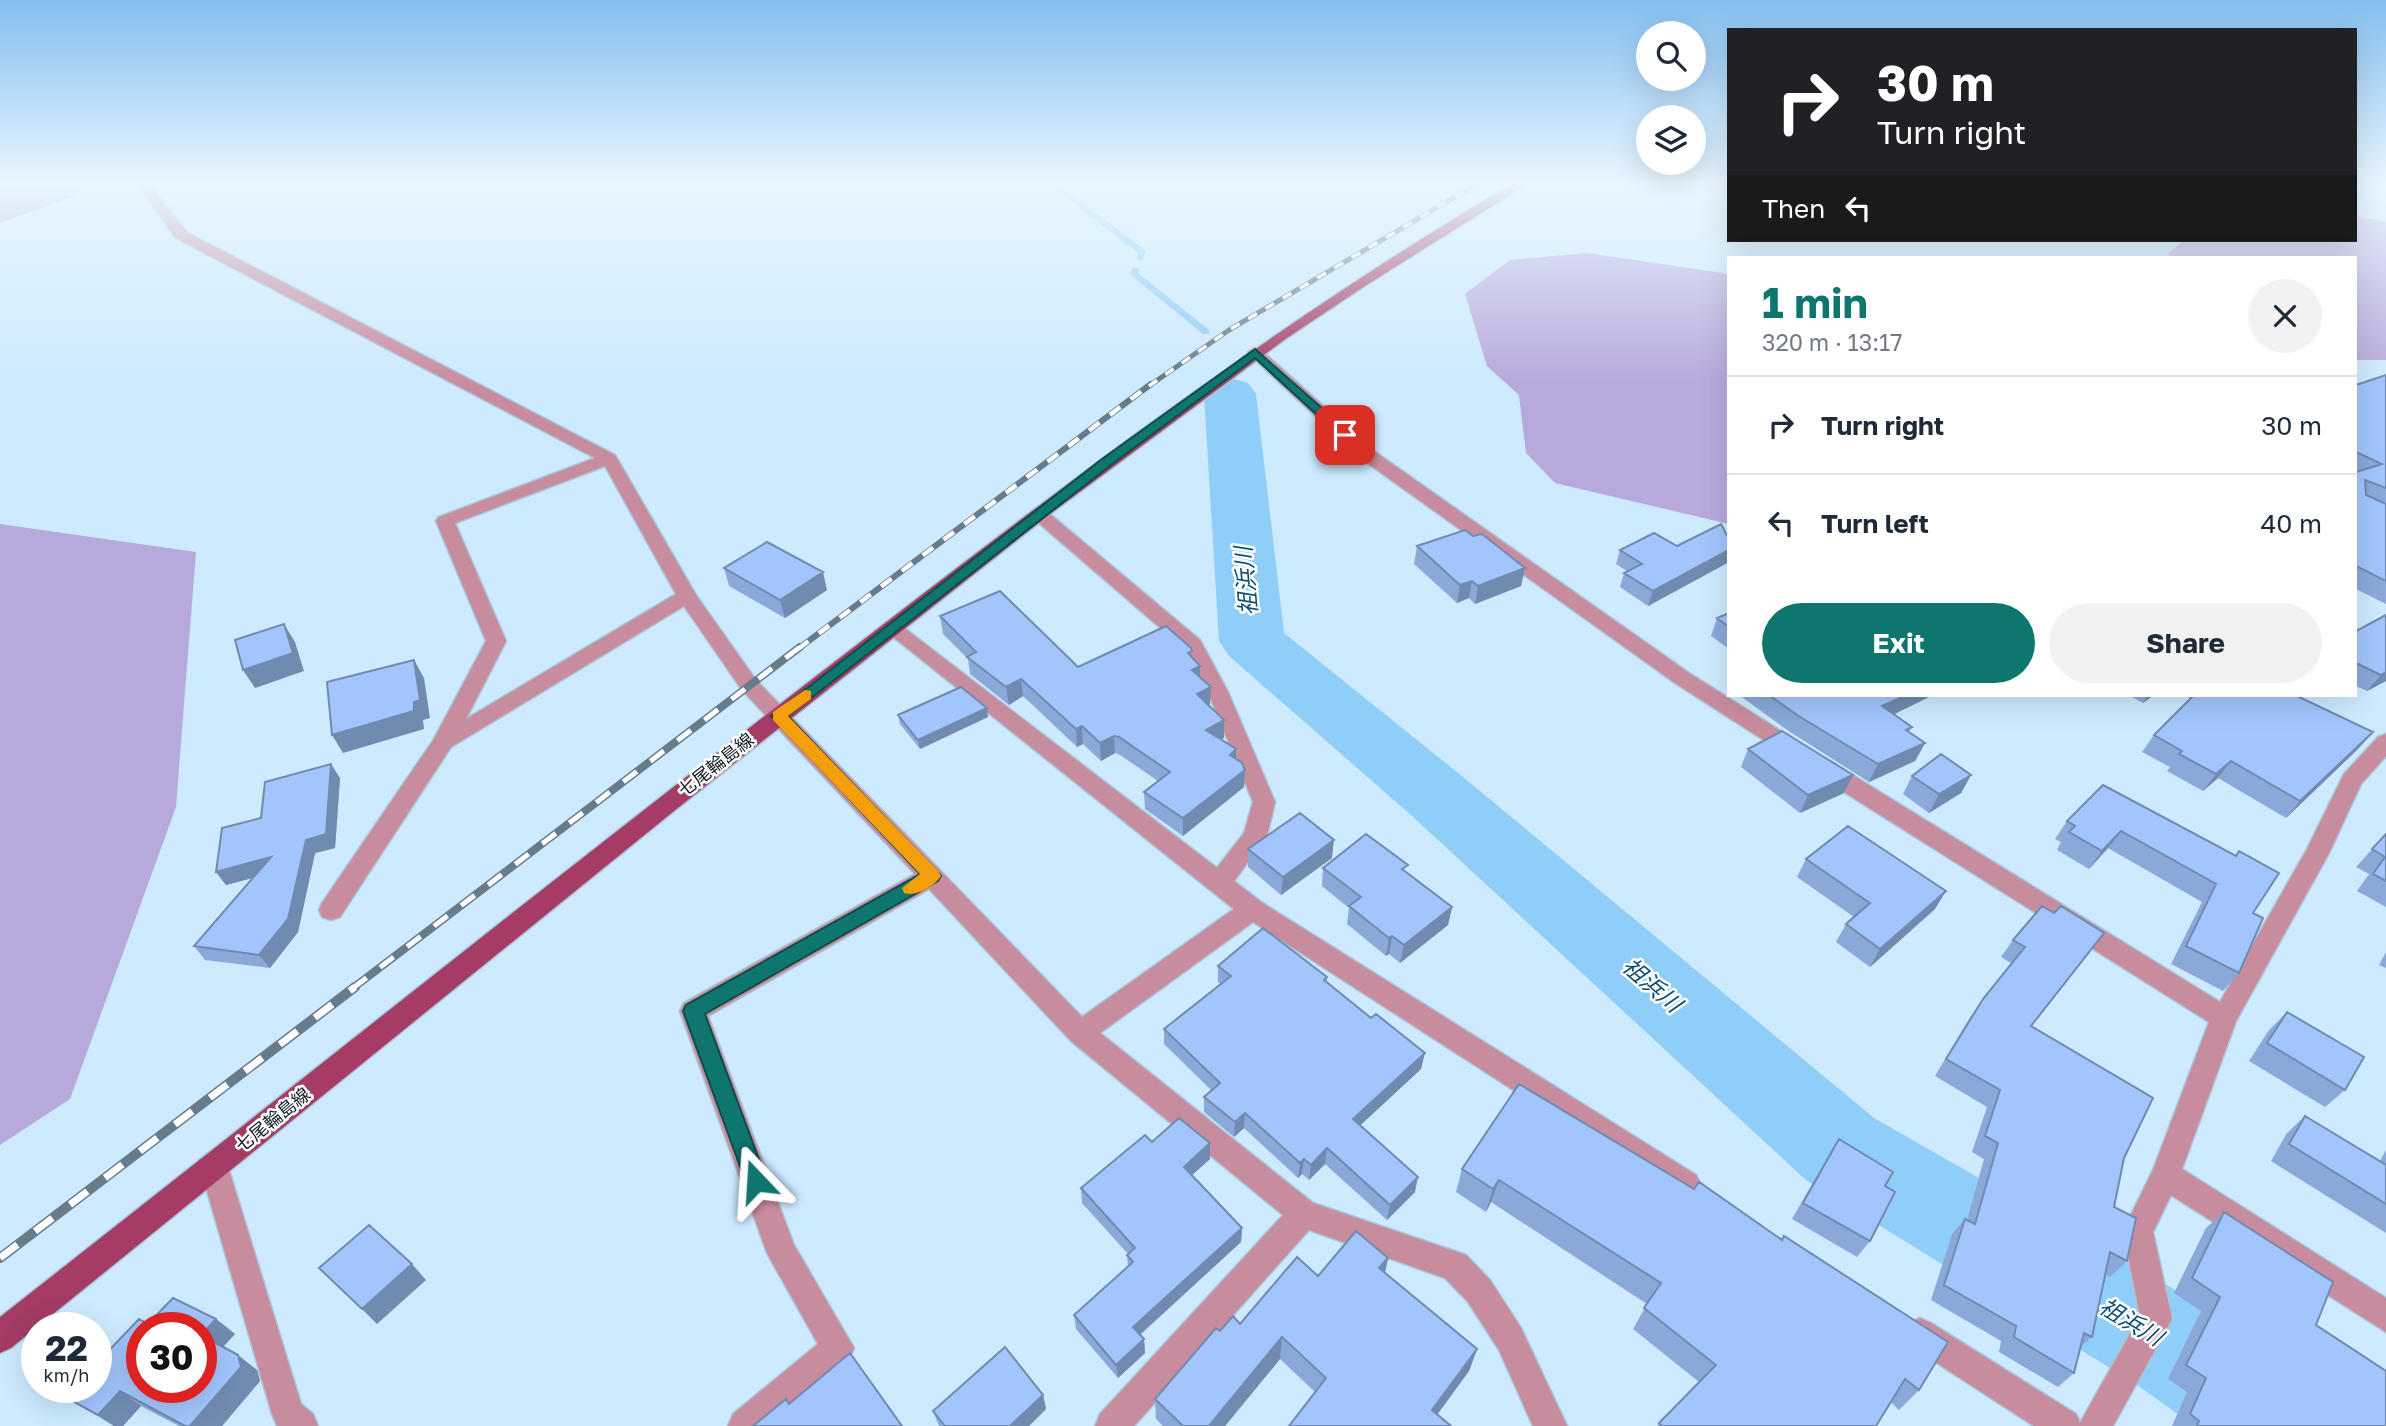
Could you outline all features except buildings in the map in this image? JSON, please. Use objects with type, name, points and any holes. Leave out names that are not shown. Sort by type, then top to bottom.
[{"type":"main road","name":"七尾輪島線","points":[[0,1337],[779,716],[1039,514],[1255,352],[1417,248]]},
{"type":"street","points":[[205,248],[609,459],[687,596],[749,685],[1080,1033],[1304,1214],[1455,1266],[1479,1291],[1510,1339],[1550,1426]]},
{"type":"street","points":[[1255,352],[1365,453],[1682,678],[2224,1018]]},
{"type":"street","points":[[331,909],[443,742],[496,641],[445,521],[609,459]]},
{"type":"street","points":[[1039,514],[1192,645],[1218,692],[1264,802],[1255,836],[1219,883]]},
{"type":"street","points":[[443,742],[687,596]]},
{"type":"street","points":[[892,628],[1252,909],[1711,1201]]},
{"type":"street","points":[[2095,1426],[2137,1348],[2156,1319],[2138,1231],[2166,1175],[2224,1018],[2317,853],[2352,780],[2386,742]]},
{"type":"street","points":[[746,1426],[838,1348],[782,1253],[693,1011],[932,876]]},
{"type":"street","points":[[1080,1033],[1252,909]]},
{"type":"street","points":[[214,1167],[288,1415],[301,1426]]},
{"type":"street","points":[[2166,1175],[2386,1316]]},
{"type":"street","points":[[1120,1424],[1304,1214]]},
{"type":"street","points":[[1899,1321],[2064,1426]]},
{"type":"shaded area","points":[[2175,248],[2386,248],[2386,360],[2357,360],[2357,256],[2170,256],[2169,253]]},
{"type":"shaded area","points":[[1587,253],[1727,274],[1727,524],[1555,483],[1526,453],[1519,395],[1487,366],[1465,294],[1510,260]]},
{"type":"shaded area","points":[[0,524],[196,552],[176,807],[70,1099],[0,1145]]},
{"type":"waterway","name":"祖浜川","points":[[1136,248],[1142,252],[1140,258]]},
{"type":"waterway","name":"祖浜川","points":[[1136,270],[1134,273],[1206,332]]},
{"type":"waterway","name":"祖浜川","points":[[1230,394],[1252,641],[1437,796],[1840,1149],[2173,1347],[2288,1426]]},
{"type":"railway","points":[[1149,386],[1229,330],[1369,248]]},
{"type":"railway","points":[[798,649],[1151,384]]},
{"type":"railway","points":[[353,988],[800,647]]},
{"type":"railway","points":[[0,1258],[355,987]]},
{"type":"slow traffic","points":[[805,695],[779,716],[932,876],[911,888]]},
{"type":"route","points":[[756,1181],[693,1011],[932,876],[779,716],[1106,462],[1255,352],[1345,435]]}]
